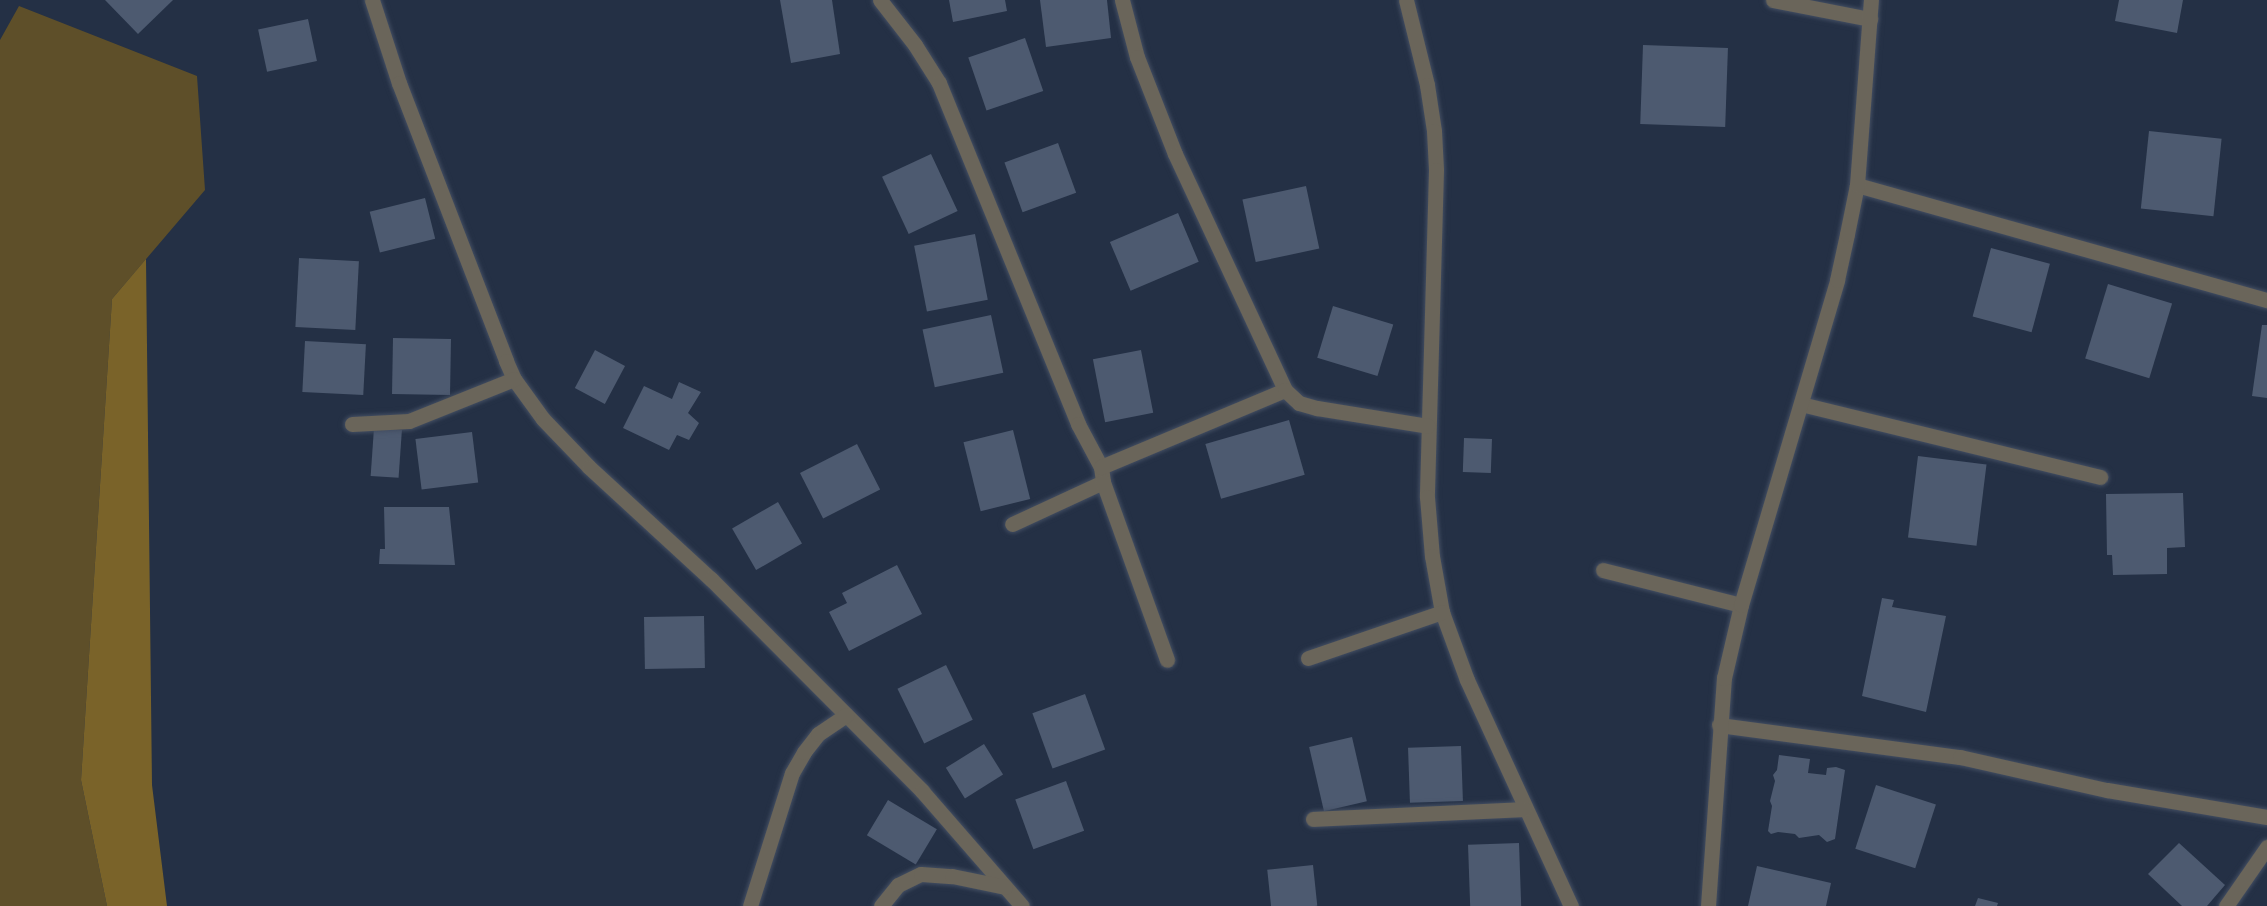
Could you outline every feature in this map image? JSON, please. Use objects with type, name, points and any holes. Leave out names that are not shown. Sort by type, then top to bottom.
[{"type":"street","points":[[372,0],[399,83],[514,379],[543,419],[589,467],[711,579],[922,791],[1022,906]]},
{"type":"street","points":[[880,0],[915,45],[939,83],[1078,424],[1102,475],[1167,660]]},
{"type":"street","points":[[1122,0],[1137,57],[1175,154],[1285,390],[1299,402],[1317,408],[1428,426]]},
{"type":"street","points":[[1406,0],[1427,85],[1434,130],[1436,170],[1428,497],[1432,556],[1442,612],[1467,680],[1524,809],[1571,906]]},
{"type":"street","points":[[1773,0],[1870,19]]},
{"type":"street","points":[[1708,906],[1724,678],[1741,605],[1837,280],[1857,185],[1871,0]]},
{"type":"street","points":[[1857,185],[2267,300]]},
{"type":"street","points":[[352,424],[409,421],[514,379]]},
{"type":"street","points":[[1012,524],[1102,475],[1285,390]]},
{"type":"street","points":[[1801,404],[2100,477]]},
{"type":"street","points":[[1603,570],[1741,605]]},
{"type":"street","points":[[1308,658],[1442,612]]},
{"type":"street","points":[[750,906],[792,773],[818,734],[846,715]]},
{"type":"street","points":[[1719,725],[1960,758],[2107,790],[2267,817]]},
{"type":"street","points":[[1313,819],[1524,809]]},
{"type":"street","points":[[2226,906],[2267,847]]},
{"type":"street","points":[[881,906],[898,885],[921,874],[952,876],[1005,886]]},
{"type":"shaded area","points":[[19,6],[197,76],[205,190],[112,299],[81,780],[107,906],[0,906],[0,40]]},
{"type":"shaded area","points":[[146,259],[152,785],[167,906],[107,906],[81,780],[112,299]]},
{"type":"building","points":[[105,0],[173,0],[138,34]]},
{"type":"building","points":[[780,0],[832,0],[840,54],[791,63]]},
{"type":"building","points":[[949,0],[1005,0],[1007,11],[953,22]]},
{"type":"building","points":[[1040,0],[1107,0],[1111,38],[1046,47]]},
{"type":"building","points":[[2119,0],[2183,0],[2177,33],[2115,21]]},
{"type":"building","points":[[308,19],[317,61],[267,72],[258,30]]},
{"type":"building","points":[[1025,38],[1043,91],[987,110],[968,58]]},
{"type":"building","points":[[1643,45],[1728,48],[1725,127],[1640,124]]},
{"type":"building","points":[[2149,131],[2222,139],[2213,216],[2141,209]]},
{"type":"building","points":[[1058,143],[1076,193],[1023,212],[1004,162]]},
{"type":"building","points":[[931,154],[958,211],[909,234],[882,177]]},
{"type":"building","points":[[1306,186],[1319,249],[1256,262],[1242,200]]},
{"type":"building","points":[[425,198],[435,239],[380,253],[370,212]]},
{"type":"building","points":[[1178,213],[1199,262],[1131,291],[1110,242]]},
{"type":"building","points":[[975,234],[988,300],[927,312],[914,246]]},
{"type":"building","points":[[1991,248],[2050,264],[2032,332],[1973,317]]},
{"type":"building","points":[[299,258],[359,261],[355,330],[295,327]]},
{"type":"building","points":[[2108,284],[2172,304],[2149,378],[2085,359]]},
{"type":"building","points":[[1333,306],[1393,324],[1377,376],[1317,358]]},
{"type":"building","points":[[991,315],[1003,373],[935,387],[923,330]]},
{"type":"building","points":[[2262,325],[2267,325],[2267,398],[2252,396]]},
{"type":"building","points":[[393,338],[451,339],[450,395],[392,394]]},
{"type":"building","points":[[305,341],[366,344],[363,395],[302,392]]},
{"type":"building","points":[[595,350],[625,366],[605,404],[575,388]]},
{"type":"building","points":[[1141,350],[1153,413],[1105,422],[1093,359]]},
{"type":"building","points":[[679,382],[701,392],[688,413],[699,423],[689,440],[677,435],[669,450],[623,428],[644,386],[672,399]]},
{"type":"building","points":[[1289,420],[1305,475],[1221,499],[1205,444]]},
{"type":"building","points":[[374,428],[402,430],[399,478],[371,476]]},
{"type":"building","points":[[1013,430],[1030,499],[981,511],[964,442]]},
{"type":"building","points":[[472,432],[478,483],[422,490],[415,439]]},
{"type":"building","points":[[1464,438],[1492,439],[1491,473],[1463,472]]},
{"type":"building","points":[[857,444],[880,489],[823,518],[800,473]]},
{"type":"building","points":[[1918,456],[1986,464],[1976,546],[1908,537]]},
{"type":"building","points":[[2183,493],[2185,547],[2167,548],[2167,574],[2113,575],[2112,555],[2107,555],[2106,494]]},
{"type":"building","points":[[778,502],[802,544],[756,570],[732,528]]},
{"type":"building","points":[[384,507],[449,507],[455,565],[379,564],[380,549],[385,549]]},
{"type":"building","points":[[897,565],[922,614],[849,651],[829,612],[847,603],[842,593]]},
{"type":"building","points":[[1882,598],[1894,600],[1892,607],[1946,616],[1926,712],[1862,696]]},
{"type":"building","points":[[704,616],[705,668],[645,669],[644,617]]},
{"type":"building","points":[[946,665],[973,720],[924,743],[897,689]]},
{"type":"building","points":[[1085,694],[1105,749],[1053,769],[1032,713]]},
{"type":"building","points":[[1352,737],[1367,801],[1324,811],[1309,747]]},
{"type":"building","points":[[984,744],[1003,775],[965,798],[946,768]]},
{"type":"building","points":[[1461,746],[1463,801],[1410,803],[1408,748]]},
{"type":"building","points":[[1779,755],[1810,759],[1808,773],[1826,775],[1827,768],[1836,767],[1845,770],[1835,839],[1827,842],[1819,835],[1799,838],[1795,834],[1778,832],[1771,834],[1768,831],[1772,806],[1770,801],[1775,781],[1773,775],[1777,770]]},
{"type":"building","points":[[1066,781],[1084,831],[1033,849],[1015,799]]},
{"type":"building","points":[[1876,785],[1936,804],[1915,868],[1855,849]]},
{"type":"building","points":[[888,800],[937,829],[916,865],[867,835]]},
{"type":"building","points":[[1519,843],[1521,906],[1470,906],[1468,845]]},
{"type":"building","points":[[2179,843],[2225,885],[2207,906],[2182,906],[2148,874]]},
{"type":"building","points":[[1313,865],[1317,906],[1271,906],[1267,870]]},
{"type":"building","points":[[1757,866],[1831,883],[1826,906],[1748,906]]},
{"type":"building","points":[[1978,898],[1998,903],[1997,906],[1975,906]]}]
